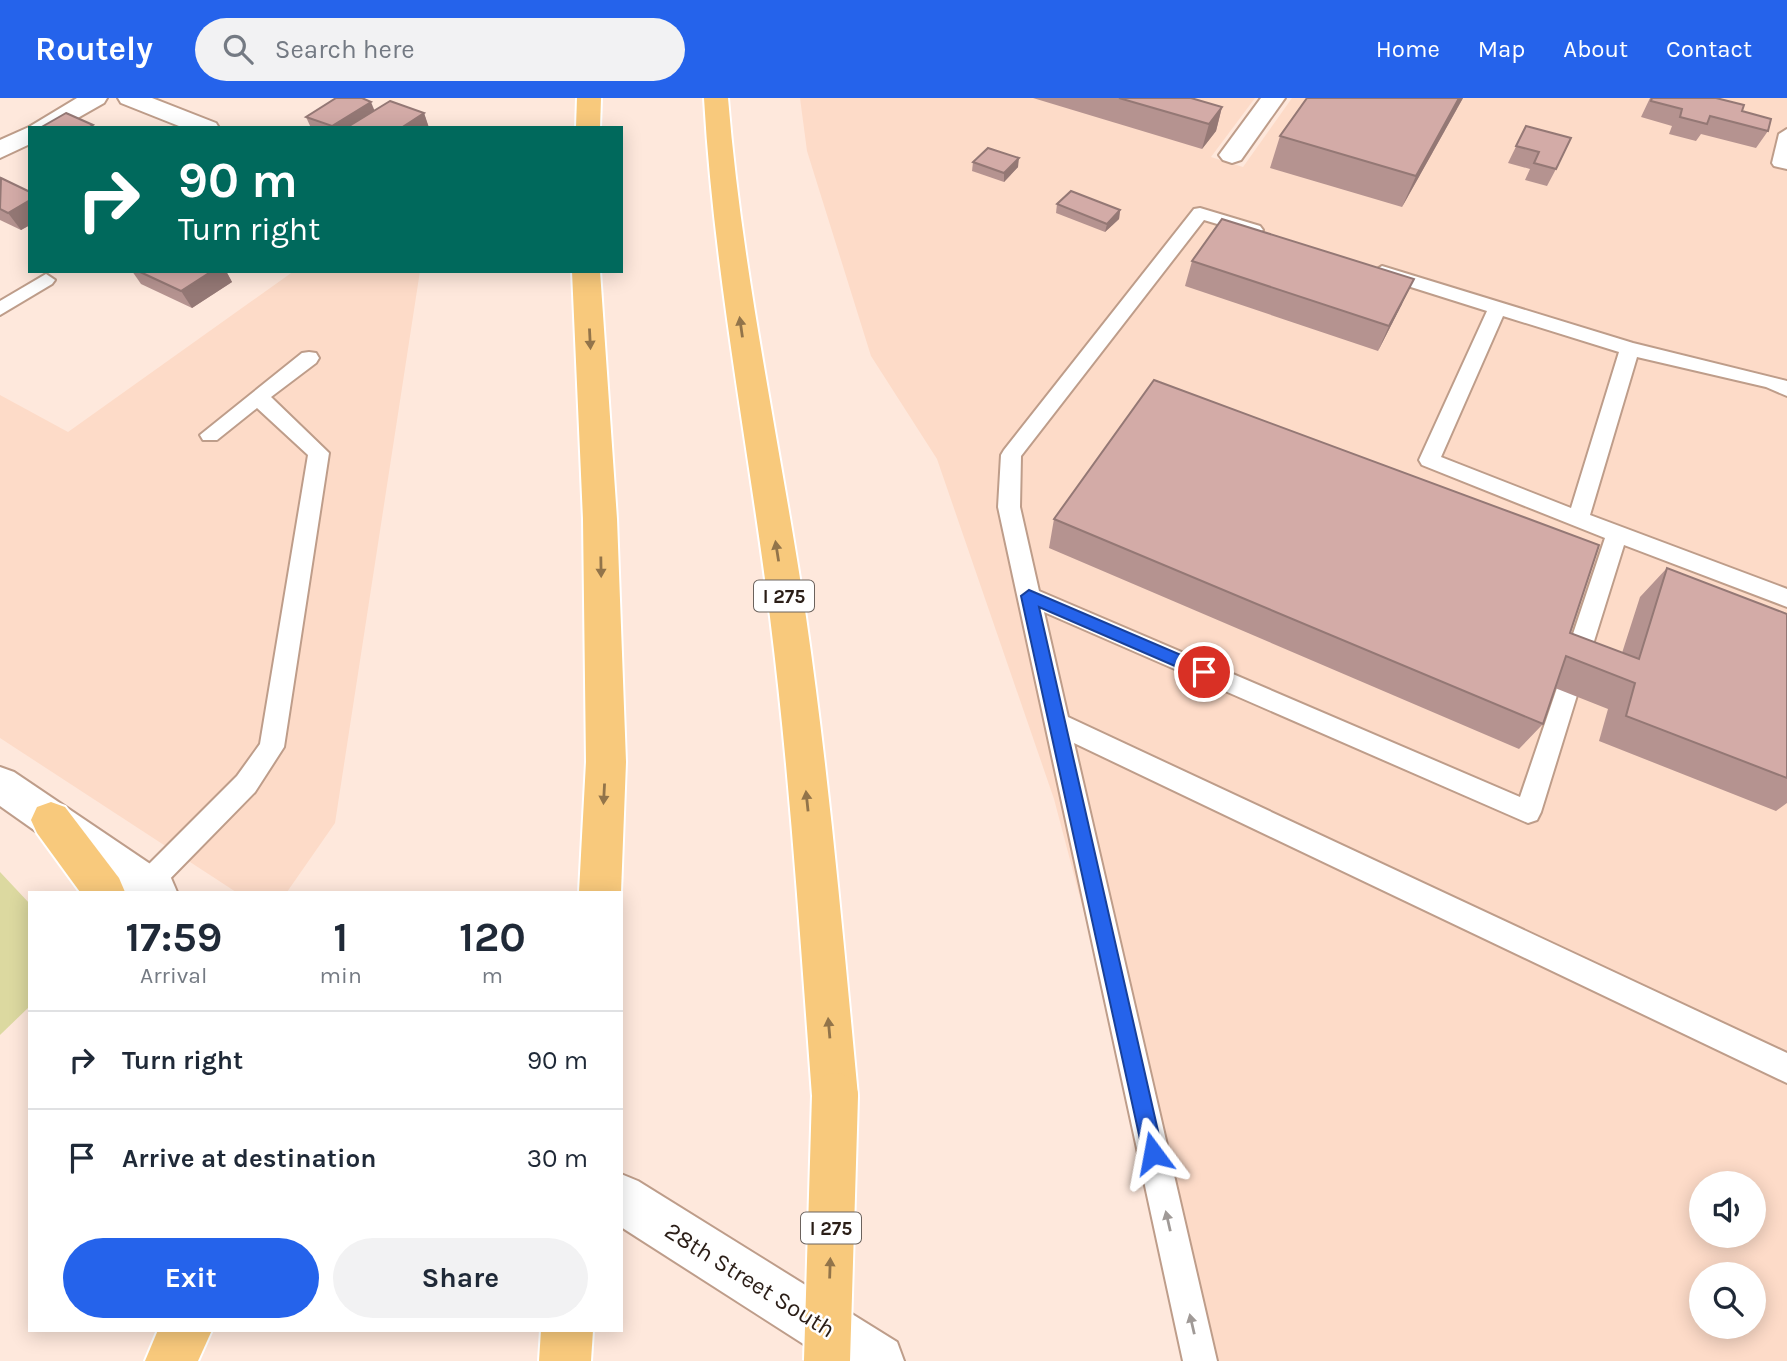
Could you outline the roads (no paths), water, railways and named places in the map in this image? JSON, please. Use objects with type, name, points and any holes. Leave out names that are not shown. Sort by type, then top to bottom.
[{"type":"highway","points":[[588,126],[589,98]]},
{"type":"highway","name":"I 275","points":[[716,98],[723,196],[747,372],[788,617],[835,1096],[827,1361]]},
{"type":"highway","points":[[586,273],[600,519],[605,735],[600,891]]},
{"type":"highway","points":[[51,820],[103,891]]},
{"type":"highway","points":[[161,1361],[168,1332]]},
{"type":"highway","points":[[172,1361],[185,1332]]},
{"type":"highway","points":[[565,1361],[567,1332]]},
{"type":"street","points":[[45,126],[95,98]]},
{"type":"street","points":[[130,98],[202,126]]},
{"type":"street","points":[[1232,155],[1273,98]]},
{"type":"street","points":[[0,150],[28,135]]},
{"type":"street","points":[[0,784],[151,889]]},
{"type":"street","name":"28th Street South","points":[[623,1199],[878,1361]]},
{"type":"lane","points":[[1787,134],[1780,163],[1787,164]]},
{"type":"lane","points":[[1200,1361],[1009,507],[1011,456],[1200,213],[1274,237]]},
{"type":"lane","points":[[1360,265],[1630,349],[1772,382],[1787,389]]},
{"type":"lane","points":[[0,309],[46,280]]},
{"type":"lane","points":[[1497,308],[1429,460],[1787,598]]},
{"type":"lane","points":[[1578,519],[1630,349]]},
{"type":"lane","points":[[210,435],[309,358]]},
{"type":"lane","points":[[151,889],[246,784],[272,747],[313,504],[319,453],[258,397]]},
{"type":"lane","points":[[1029,596],[1528,812],[1617,534]]},
{"type":"lane","points":[[1056,723],[1787,1068]]}]
